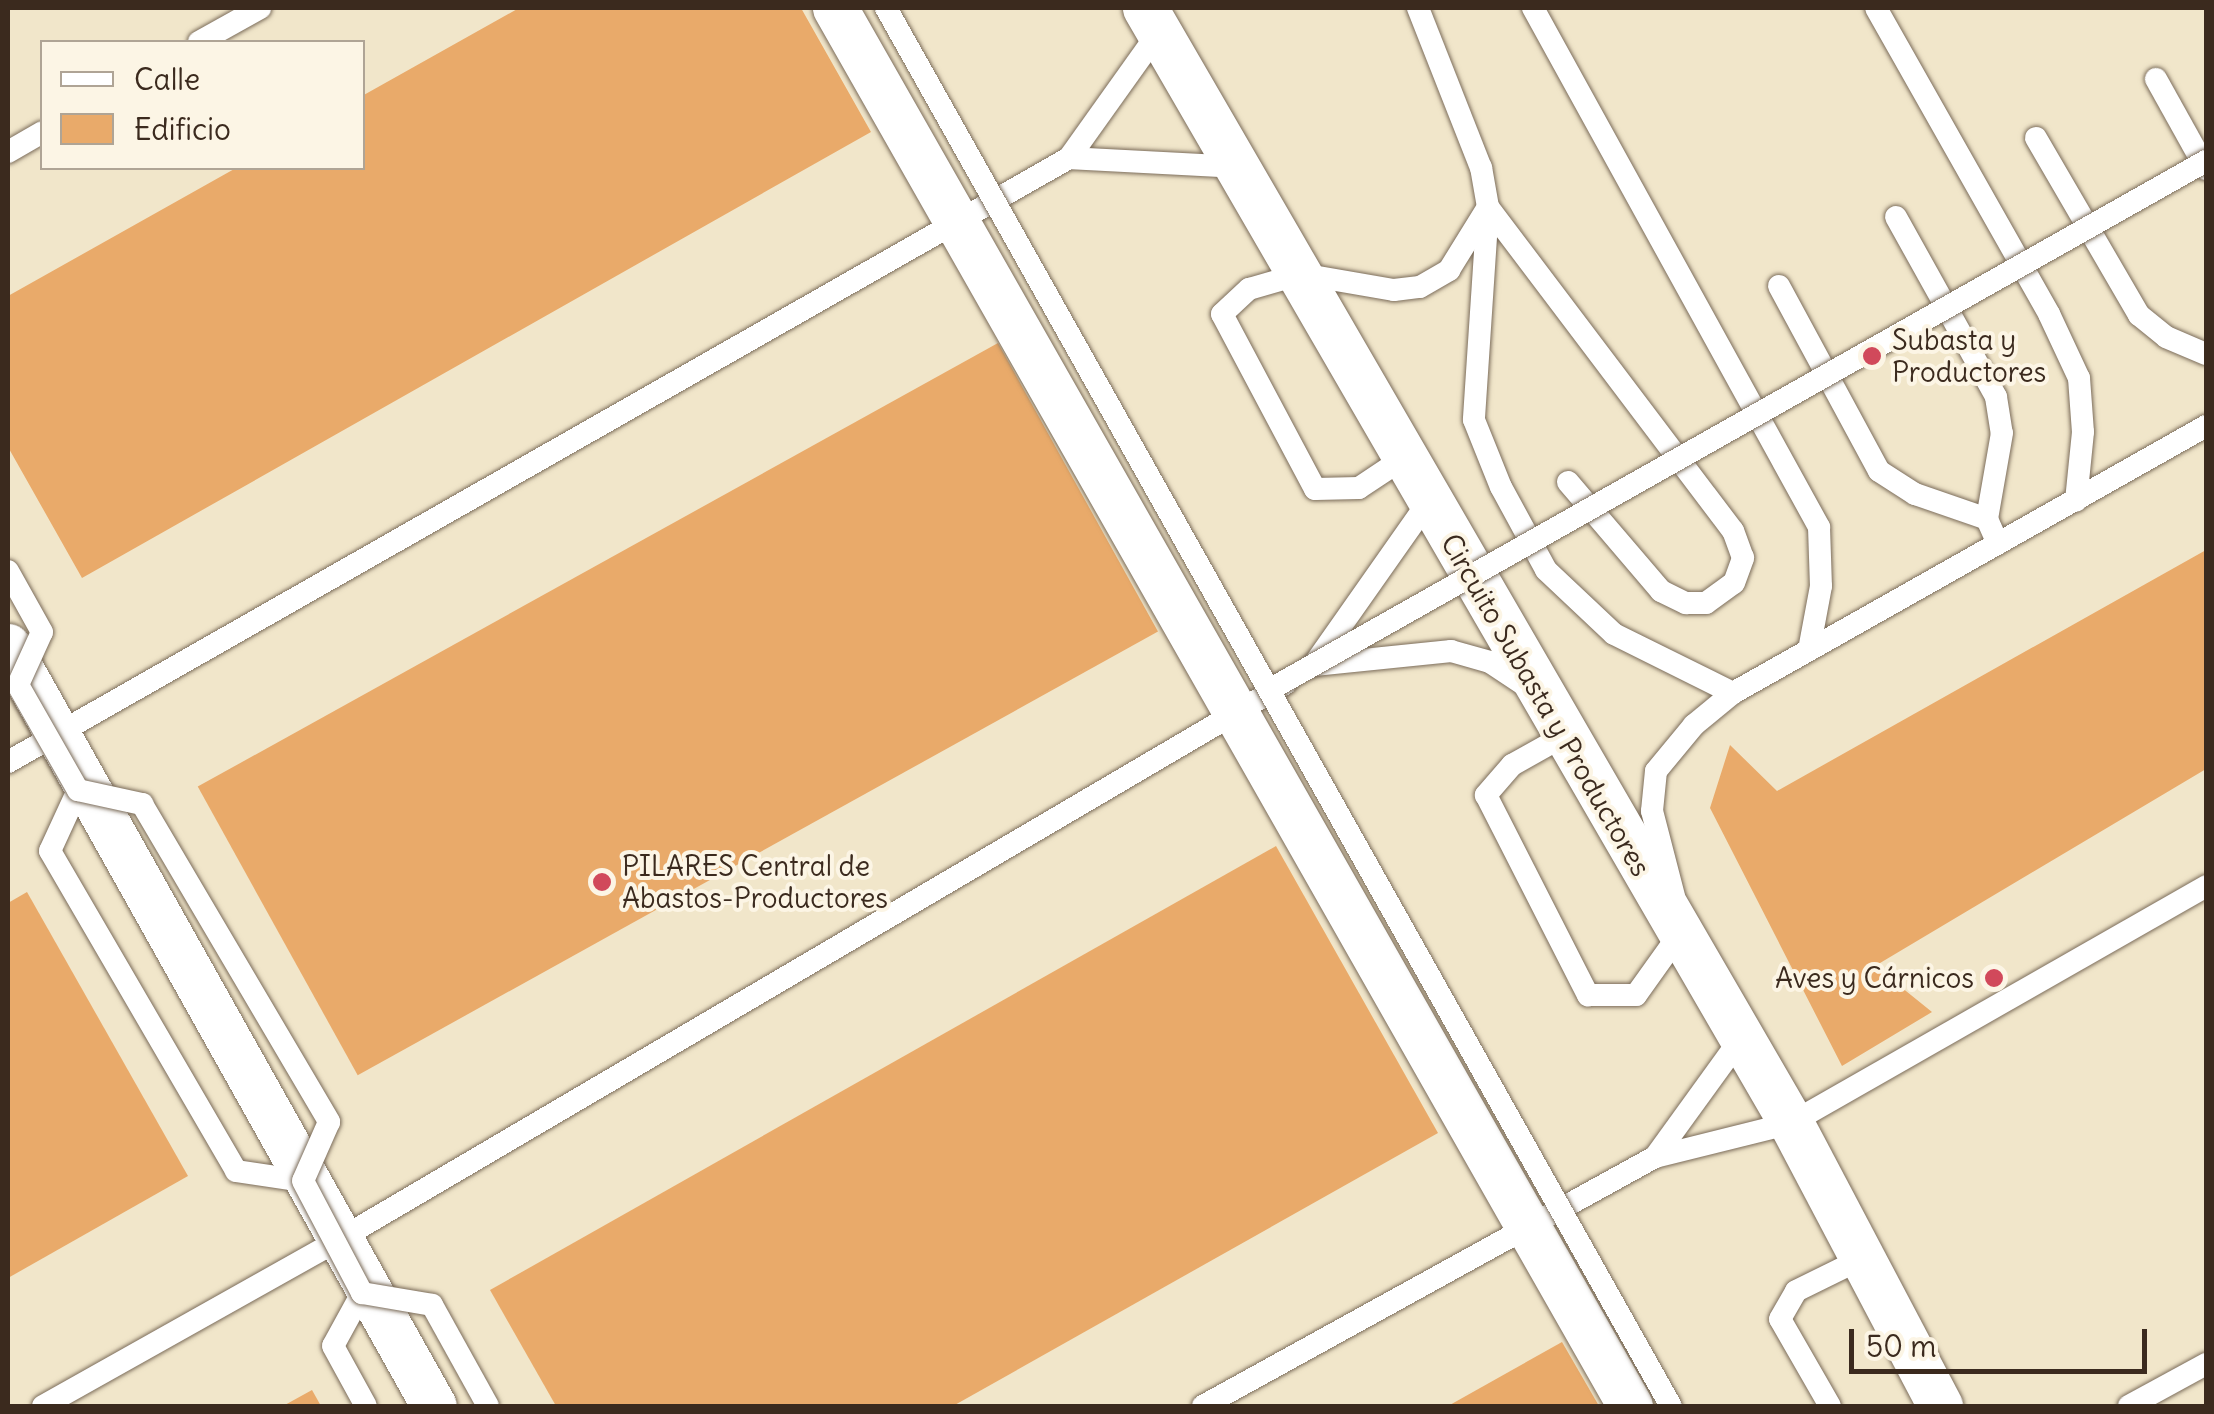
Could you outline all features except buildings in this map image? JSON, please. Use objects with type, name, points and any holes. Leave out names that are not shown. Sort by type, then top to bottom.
[{"type":"street","points":[[835,8],[957,220],[1253,702],[1526,1223],[1630,1406]]},
{"type":"street","name":"Circuito Subasta y Productores","points":[[1152,20],[1301,274],[1562,737],[1791,1123],[1864,1257],[1937,1405]]},
{"type":"street","points":[[11,671],[57,734],[434,1406]]},
{"type":"lane","points":[[203,40],[260,8]]},
{"type":"lane","points":[[886,8],[1253,702],[1671,1406]]},
{"type":"lane","points":[[1418,8],[1481,168],[1488,207],[1474,420],[1501,488],[1546,570],[1614,634],[1733,693]]},
{"type":"lane","points":[[1533,8],[1819,528],[1821,586],[1809,650]]},
{"type":"lane","points":[[1876,8],[2049,314],[2078,378],[2084,432],[2076,501]]},
{"type":"lane","points":[[8,762],[1069,158],[1152,20]]},
{"type":"lane","points":[[2156,80],[2206,169]]},
{"type":"lane","points":[[8,152],[40,133]]},
{"type":"lane","points":[[2036,138],[2138,315],[2166,337],[2206,354]]},
{"type":"lane","points":[[1069,158],[1238,167]]},
{"type":"lane","points":[[1253,702],[2206,161]]},
{"type":"lane","points":[[1404,458],[1359,488],[1315,489],[1222,314],[1249,289],[1301,274],[1394,290],[1420,286],[1450,270],[1488,207]]},
{"type":"lane","points":[[1488,207],[1733,531],[1743,558],[1738,575],[1715,600],[1673,598],[1568,482]]},
{"type":"lane","points":[[1896,218],[1996,397],[2002,433],[1988,518],[1998,544]]},
{"type":"lane","points":[[1779,286],[1879,470],[1915,494],[1988,518]]},
{"type":"lane","points":[[1562,737],[1512,766],[1486,795],[1588,995],[1636,996],[1682,938],[1652,811],[1656,770],[1733,693],[2206,426]]},
{"type":"lane","points":[[43,1406],[340,1240],[1314,665],[1429,501]]},
{"type":"lane","points":[[8,571],[42,632],[11,671],[78,790],[142,804],[329,1122],[303,1181]]},
{"type":"lane","points":[[1314,665],[1451,651],[1490,662],[1538,693]]},
{"type":"lane","points":[[78,790],[50,852],[236,1171],[303,1181]]},
{"type":"lane","points":[[1202,1406],[1526,1223],[1656,1157],[1791,1123],[2206,886]]},
{"type":"lane","points":[[1656,1157],[1741,1038]]},
{"type":"lane","points":[[303,1181],[362,1292]]},
{"type":"lane","points":[[1830,1406],[1780,1319],[1796,1291],[1864,1257]]},
{"type":"lane","points":[[362,1292],[332,1346],[366,1406]]},
{"type":"lane","points":[[362,1292],[432,1305],[488,1406]]},
{"type":"lane","points":[[2129,1406],[2206,1364]]},
{"type":"place","name":"Subasta y Productores","points":[[1872,356]]},
{"type":"place","name":"PILARES Central de Abastos-Productores","points":[[602,882]]},
{"type":"place","name":"Aves y Cárnicos","points":[[1994,978]]}]
